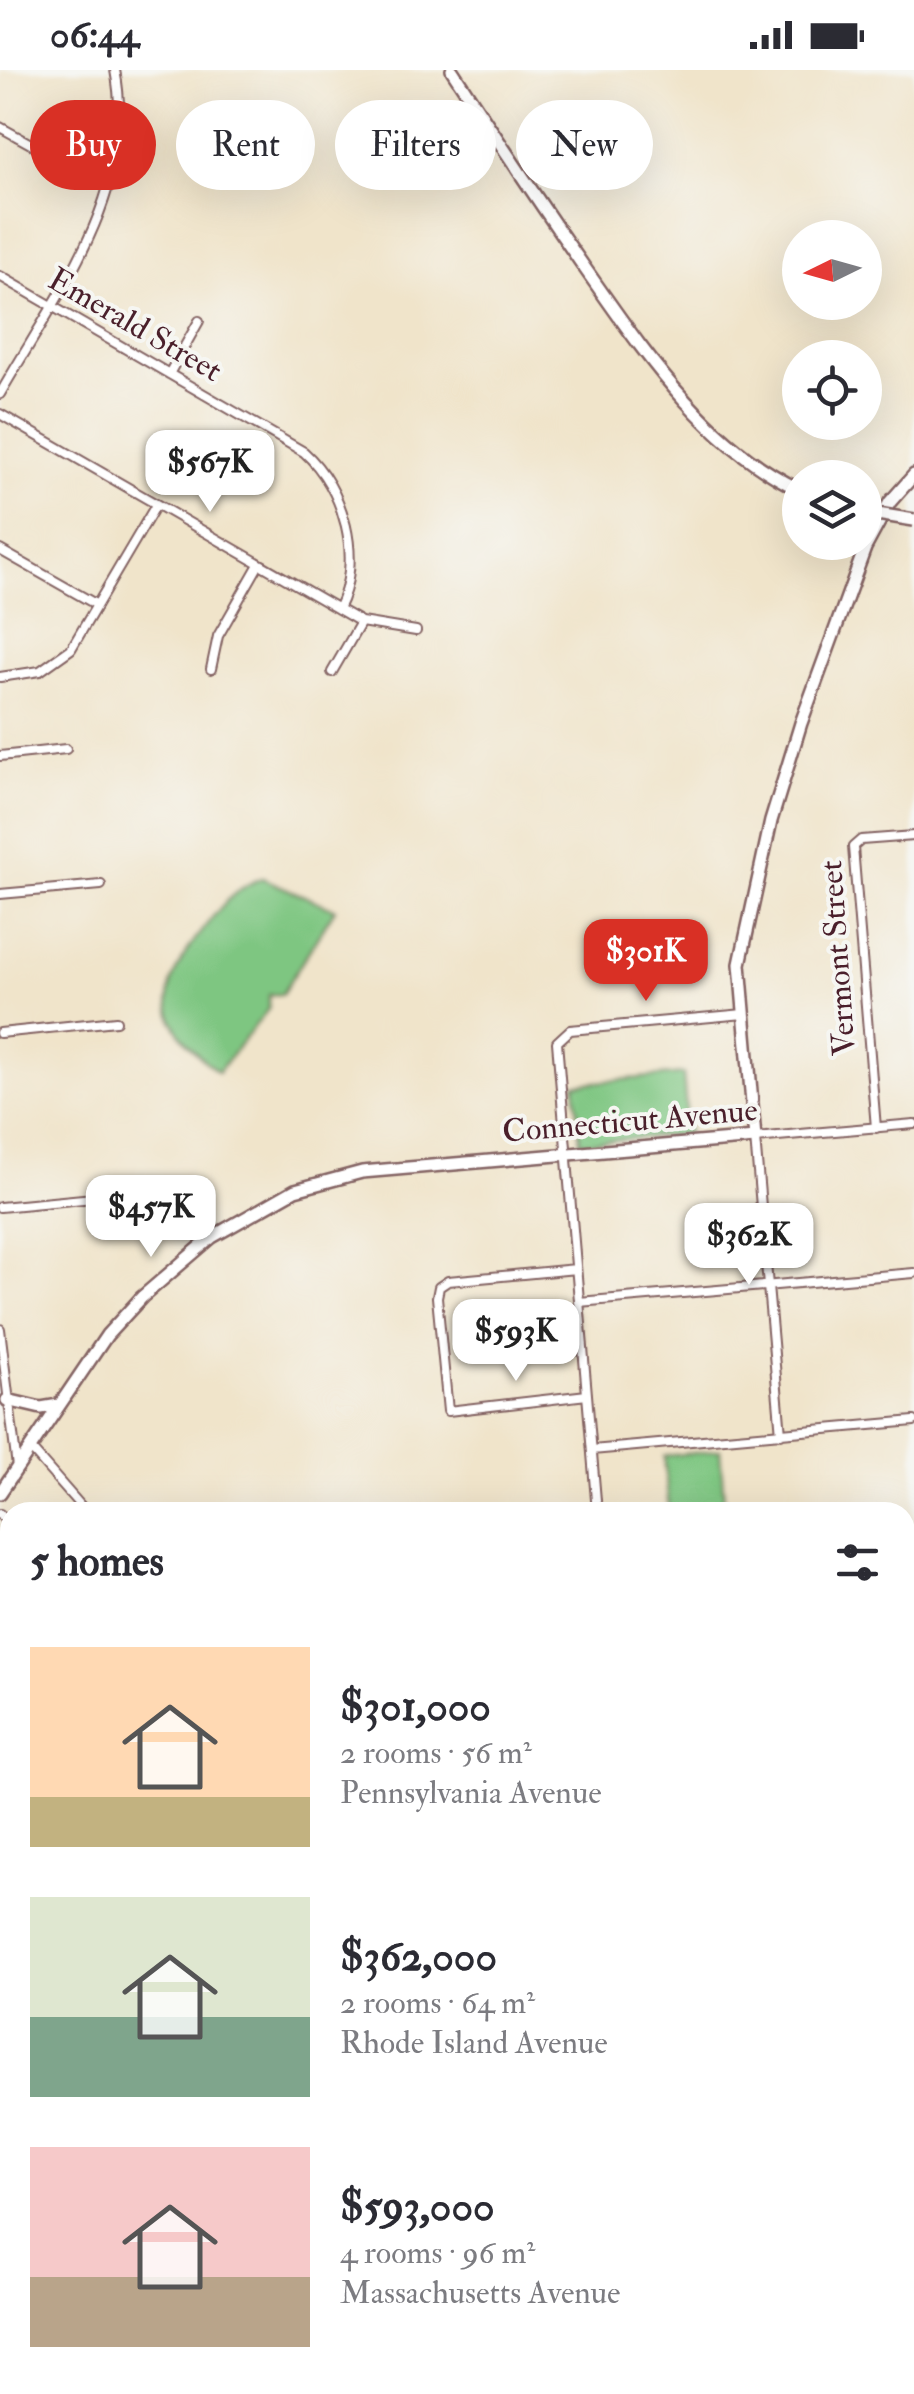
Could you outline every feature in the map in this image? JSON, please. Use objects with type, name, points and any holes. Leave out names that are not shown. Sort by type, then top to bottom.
[{"type":"street","points":[[115,70],[118,100]]},
{"type":"street","points":[[452,70],[614,310],[686,404],[755,463],[782,479]]},
{"type":"street","points":[[0,127],[30,144]]},
{"type":"street","points":[[0,394],[99,220],[109,190]]},
{"type":"street","name":"Emerald Street","points":[[0,276],[304,452],[323,469],[336,489],[343,516],[348,577],[338,609]]},
{"type":"street","points":[[169,374],[199,321]]},
{"type":"street","points":[[0,414],[361,622],[416,630]]},
{"type":"street","points":[[780,1434],[740,964],[786,765],[871,534],[914,475]]},
{"type":"street","points":[[0,677],[40,671],[71,649],[156,505]]},
{"type":"street","points":[[882,515],[914,520]]},
{"type":"street","points":[[0,550],[98,604]]},
{"type":"street","points":[[211,668],[218,636],[258,566]]},
{"type":"street","points":[[332,672],[361,622]]},
{"type":"street","points":[[0,756],[66,749]]},
{"type":"street","name":"Vermont Street","points":[[876,1128],[853,848],[862,840],[914,836]]},
{"type":"street","points":[[0,894],[101,884]]},
{"type":"street","points":[[595,1502],[556,1042],[570,1030],[744,1014]]},
{"type":"street","points":[[0,1032],[116,1021]]},
{"type":"street","name":"Connecticut Avenue","points":[[0,1493],[107,1334],[172,1268],[255,1211],[296,1190],[350,1174],[914,1124]]},
{"type":"street","points":[[0,1207],[135,1194]]},
{"type":"street","points":[[576,1268],[448,1280],[439,1287],[448,1410],[588,1395]]},
{"type":"street","points":[[580,1302],[914,1273]]},
{"type":"street","points":[[0,1329],[17,1468]]},
{"type":"street","points":[[7,1400],[40,1408],[59,1406]]},
{"type":"street","points":[[592,1450],[914,1421]]},
{"type":"street","points":[[30,1448],[77,1502]]},
{"type":"green space","points":[[262,878],[335,909],[282,994],[269,995],[269,1008],[218,1072],[182,1037],[169,1004],[170,987],[188,950],[217,912],[237,892]]},
{"type":"green space","points":[[683,1074],[688,1134],[580,1143],[575,1084]]},
{"type":"green space","points":[[720,1450],[724,1502],[668,1502],[664,1456]]}]
